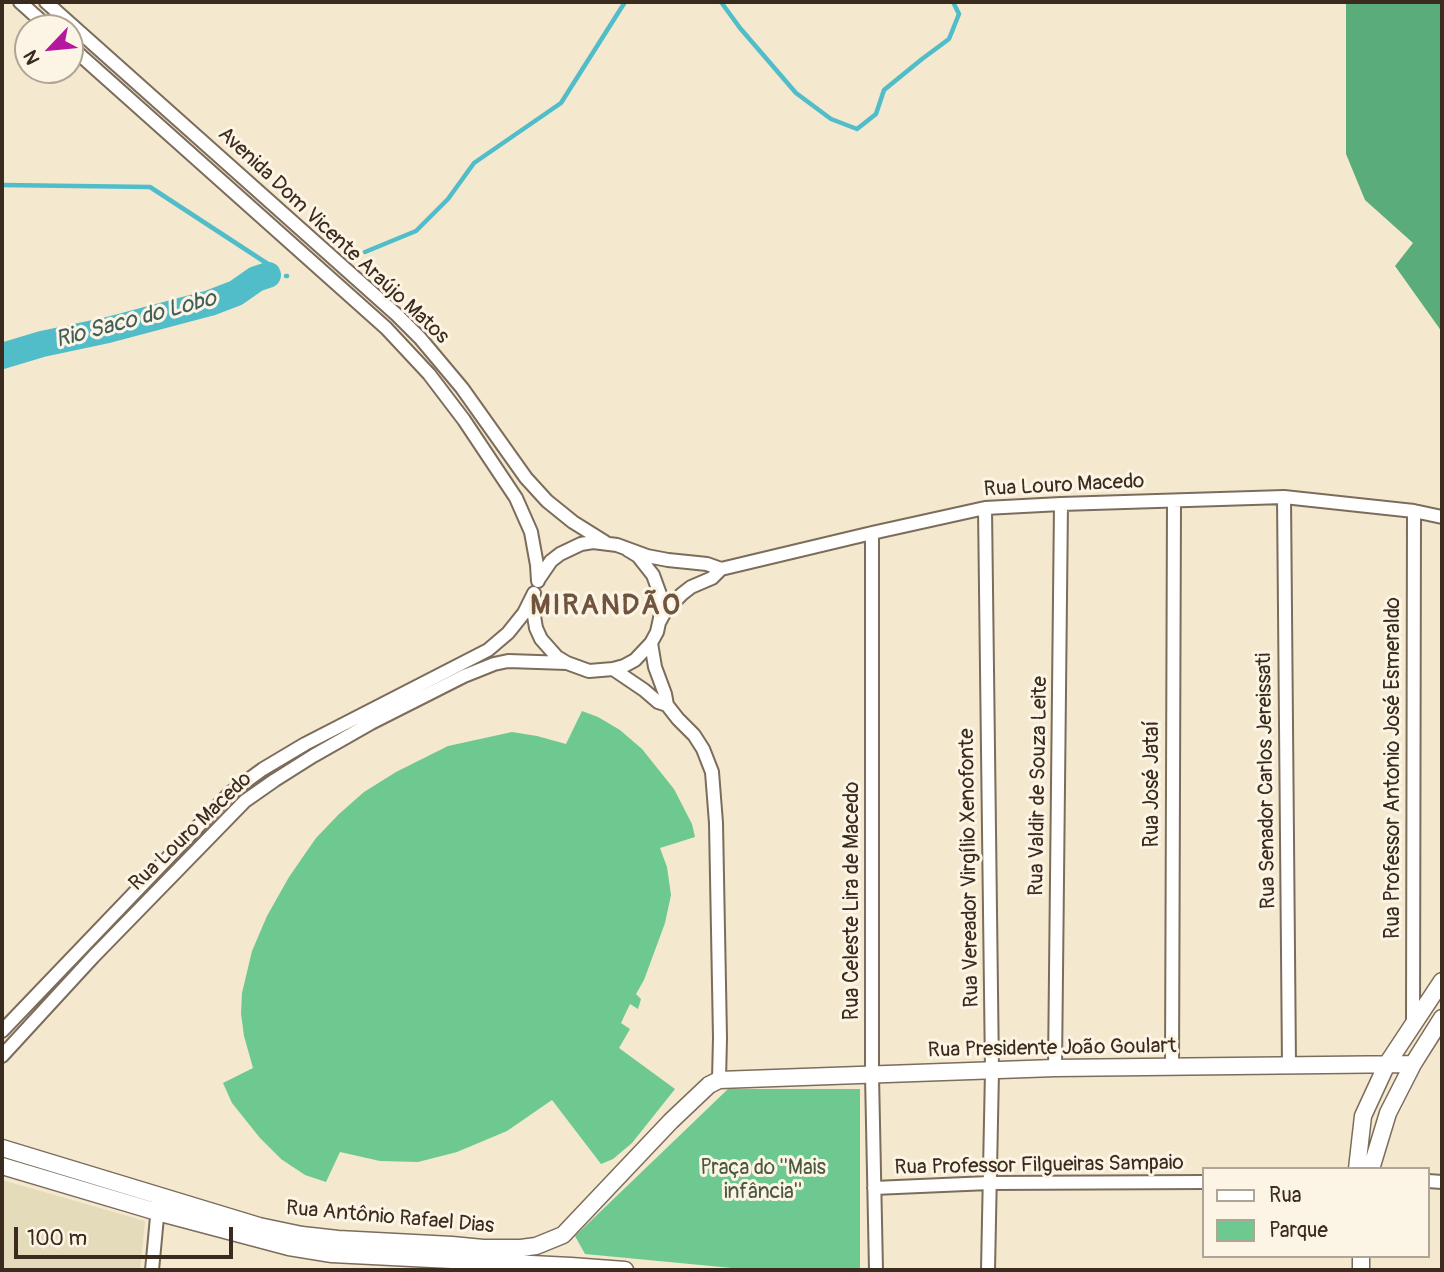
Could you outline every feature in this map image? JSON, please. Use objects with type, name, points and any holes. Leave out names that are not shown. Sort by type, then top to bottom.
[{"type":"street","points":[[20,2],[33,14]]},
{"type":"street","name":"Avenida Dom Vicente Araújo Matos","points":[[46,2],[397,315],[462,388],[526,478],[573,522],[605,542]]},
{"type":"street","name":"Avenida Dom Vicente Araújo Matos","points":[[84,59],[386,328],[429,374],[464,420],[520,506],[535,548],[536,587]]},
{"type":"street","name":"Rua Louro Macedo","points":[[660,621],[682,594],[712,578],[722,569],[985,508],[1284,498],[1414,511],[1442,517]]},
{"type":"street","name":"Rua Senador Carlos Jereissati","points":[[1284,498],[1289,1065]]},
{"type":"street","name":"Rua José Jataí","points":[[1171,1066],[1174,501]]},
{"type":"street","name":"Rua Valdir de Souza Leite","points":[[1055,1068],[1061,504]]},
{"type":"street","name":"Rua Vereador Virgílio Xenofonte","points":[[985,508],[992,1071],[988,1270]]},
{"type":"street","name":"Rua Professor Antonio José Esmeraldo","points":[[1413,1026],[1414,511]]},
{"type":"street","name":"Rua Celeste Lira de Macedo","points":[[872,533],[872,1075],[876,1270]]},
{"type":"street","points":[[605,542],[628,550],[638,556],[653,575],[661,597],[660,621],[651,643],[635,660],[613,669],[589,671],[567,663],[548,649],[536,628],[533,604],[543,570],[560,554],[581,544],[605,542]]},
{"type":"street","name":"Rua Louro Macedo","points":[[628,550],[722,569]]},
{"type":"street","name":"Rua Louro Macedo","points":[[2,1031],[230,793],[305,744],[488,650],[508,634],[524,613],[536,587]]},
{"type":"street","points":[[651,643],[655,667],[667,705],[694,735],[712,772],[716,823],[719,1080]]},
{"type":"street","name":"Rua Louro Macedo","points":[[2,1056],[93,957],[245,801],[275,780],[371,723],[464,676],[509,661],[567,663]]},
{"type":"street","points":[[613,669],[658,702],[667,705]]},
{"type":"street","points":[[1357,1167],[1363,1116],[1387,1064],[1442,981]]},
{"type":"street","points":[[1372,1167],[1388,1113],[1413,1064],[1442,1018]]},
{"type":"street","name":"Rua Presidente João Goulart","points":[[719,1080],[1055,1068],[1413,1064]]},
{"type":"street","name":"Rua Antônio Rafael Dias","points":[[2,1148],[289,1247],[377,1263],[424,1251],[536,1246],[562,1235],[671,1121],[709,1085],[719,1080]]},
{"type":"street","name":"Rua Antônio Rafael Dias","points":[[2,1166],[302,1235],[549,1267],[625,1270]]},
{"type":"street","name":"Rua Professor Filgueiras Sampaio","points":[[874,1188],[989,1183],[1202,1182]]},
{"type":"street","points":[[152,1270],[158,1204]]},
{"type":"street","points":[[562,1235],[559,1252],[571,1266]]},
{"type":"shaded area","points":[[2,1180],[145,1221],[140,1270],[2,1270]]},
{"type":"green space","points":[[1346,2],[1442,2],[1442,332],[1395,266],[1413,243],[1365,200],[1346,154]]},
{"type":"green space","points":[[582,711],[620,730],[642,749],[674,789],[692,824],[695,837],[660,848],[667,867],[671,895],[665,923],[644,980],[636,994],[641,999],[638,1009],[630,1004],[621,1023],[630,1029],[619,1048],[675,1089],[632,1143],[613,1159],[601,1164],[552,1100],[507,1131],[457,1152],[418,1162],[380,1161],[340,1152],[326,1182],[305,1175],[281,1159],[260,1138],[232,1103],[223,1083],[253,1068],[244,1036],[242,993],[252,951],[267,916],[289,877],[316,838],[339,814],[364,792],[396,772],[448,746],[512,732],[566,744]]},
{"type":"green space","name":"Praça do ''Mais infância''","points":[[728,1089],[860,1089],[860,1270],[753,1270],[585,1254],[575,1236]]},
{"type":"waterway","name":"Rio Saco do Lobo","points":[[365,252],[416,231],[448,199],[474,163],[561,103],[625,2]]},
{"type":"waterway","name":"Rio Saco do Lobo","points":[[721,2],[796,93],[831,119],[857,129],[876,114],[884,90],[949,39],[959,14],[953,2]]},
{"type":"waterway","points":[[2,185],[150,187],[274,268]]},
{"type":"waterway","name":"Rio Saco do Lobo","points":[[2,356],[210,303],[236,293],[256,279],[268,275]]},
{"type":"district","name":"MIRANDÃO","points":[[606,607]]}]
